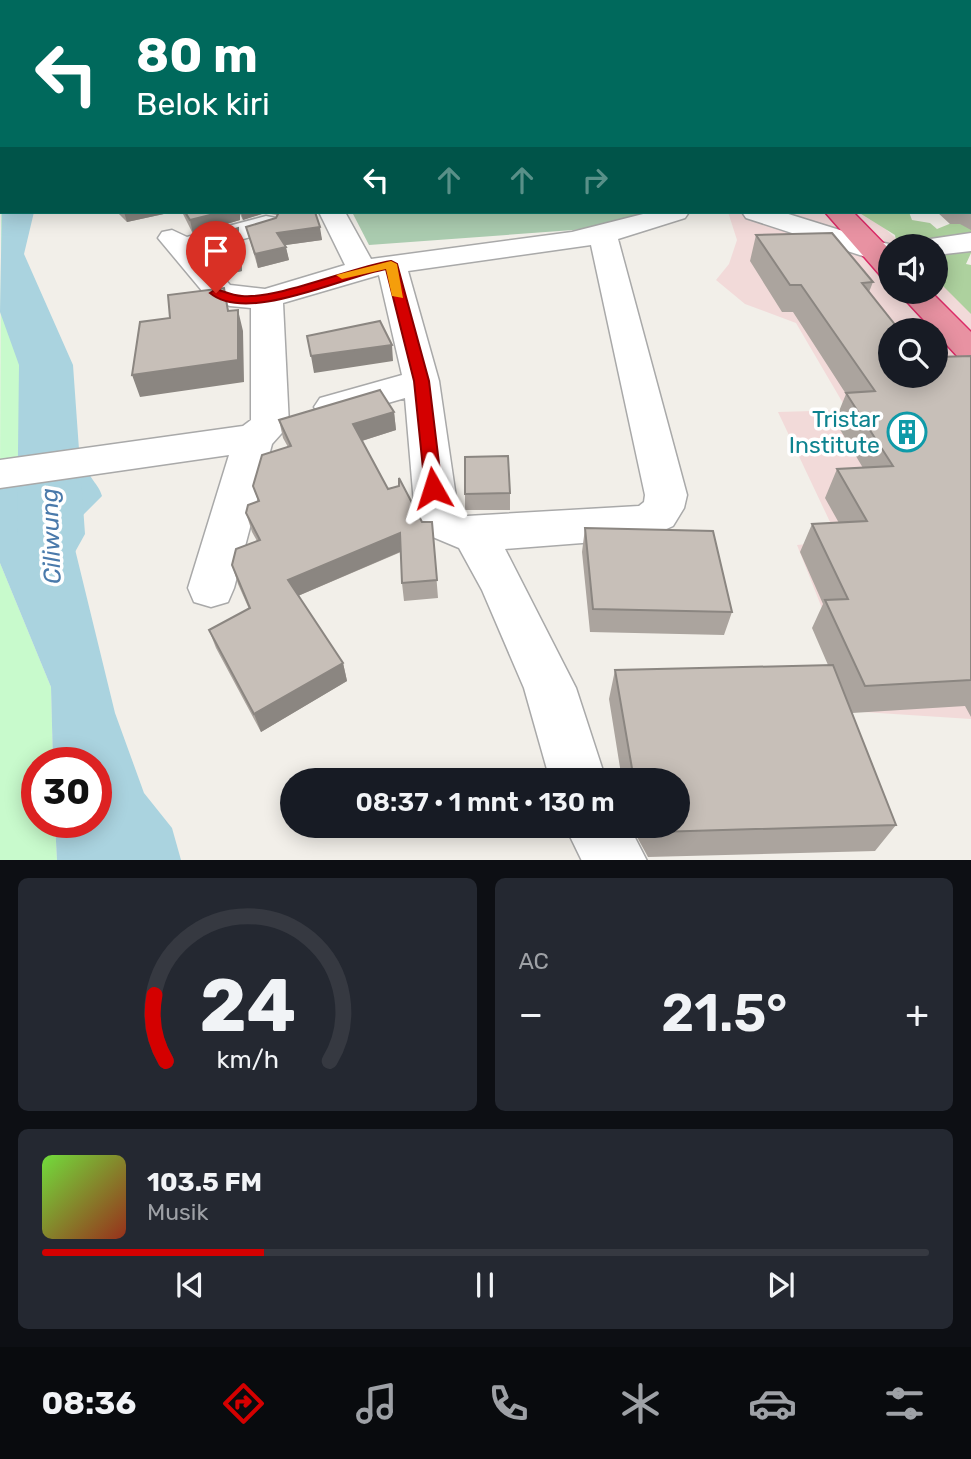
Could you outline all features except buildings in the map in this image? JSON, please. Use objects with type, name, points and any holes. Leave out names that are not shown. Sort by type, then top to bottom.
[{"type":"highway","points":[[840,214],[878,251]]},
{"type":"highway","points":[[925,304],[971,351]]},
{"type":"street","points":[[334,214],[376,267],[421,381],[437,515],[443,523],[457,531],[473,534],[647,522],[659,515],[666,506],[666,495],[603,234]]},
{"type":"street","points":[[266,224],[177,243],[216,293],[241,300],[267,298],[376,267],[603,234],[646,224],[671,214]]},
{"type":"street","points":[[761,214],[878,255]]},
{"type":"street","points":[[948,245],[971,242]]},
{"type":"street","points":[[211,587],[262,432],[267,298]]},
{"type":"street","points":[[5,473],[190,446],[262,432],[421,381]]},
{"type":"street","points":[[473,534],[503,585],[550,688],[574,768]]},
{"type":"street","points":[[602,838],[615,860]]},
{"type":"shaded area","points":[[729,214],[869,214],[891,234],[878,234],[878,304],[948,304],[948,286],[971,308],[971,719],[863,712],[797,545],[839,541],[778,412],[847,410],[796,323],[745,304],[716,280],[729,264],[737,240]]},
{"type":"green space","points":[[1,214],[15,214],[2,251],[47,369],[49,467],[0,474]]},
{"type":"green space","points":[[353,214],[648,214],[614,227],[369,245]]},
{"type":"green space","points":[[861,214],[910,214],[912,220],[930,223],[937,229],[964,218],[971,218],[971,253],[966,264],[971,265],[971,314],[948,291],[948,234],[893,234]]},
{"type":"green space","points":[[0,563],[51,687],[53,747],[21,747],[21,838],[56,838],[57,860],[0,860]]},
{"type":"water","points":[[85,461],[98,487],[102,496],[76,522],[73,541],[115,713],[144,793],[172,828],[181,860],[57,860],[56,838],[112,838],[112,747],[53,747],[51,687],[0,563],[0,474]]},
{"type":"waterway","name":"Ciliwung","points":[[12,214],[2,254],[46,365],[51,534]]},
{"type":"slow traffic","points":[[342,275],[391,264],[399,296]]},
{"type":"place","name":"Tristar Institute","points":[[907,432]]},
{"type":"route","points":[[216,293],[241,300],[267,298],[391,264],[421,381],[433,488]]}]
